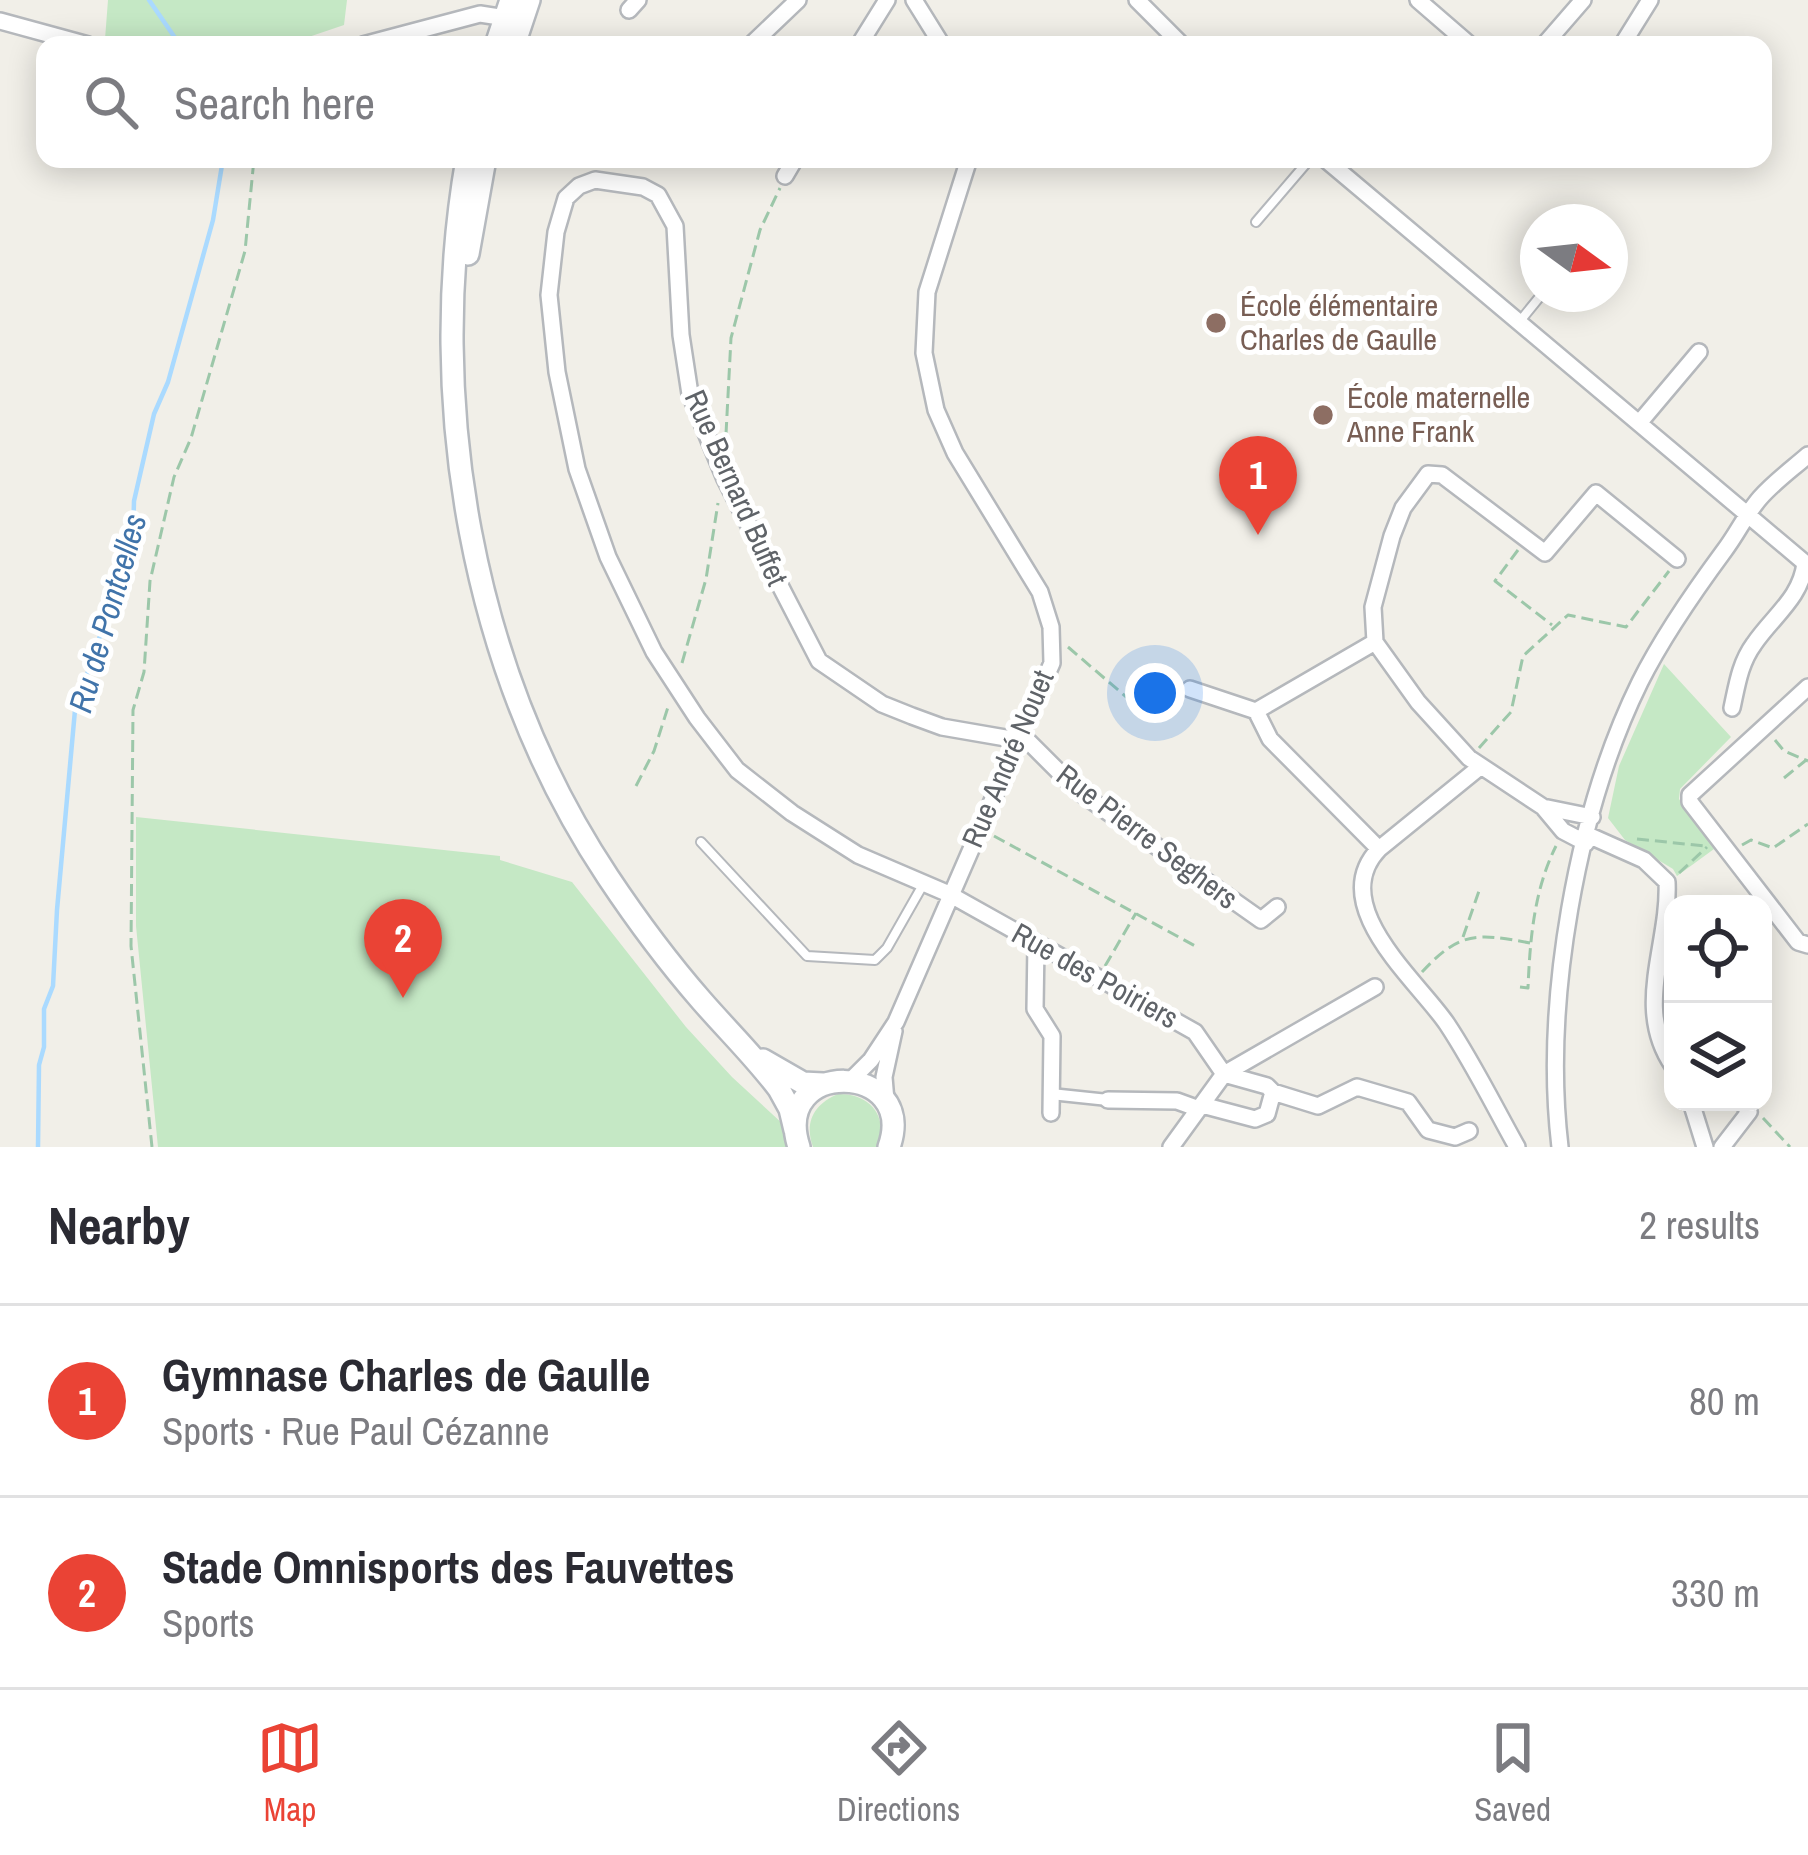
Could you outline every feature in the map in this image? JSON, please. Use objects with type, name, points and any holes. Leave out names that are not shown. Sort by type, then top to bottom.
[{"type":"main road","points":[[466,168],[452,298],[454,374],[463,485],[503,657],[543,756],[583,836],[687,984],[752,1054],[790,1109],[798,1142]]},
{"type":"main road","points":[[454,374],[484,168]]},
{"type":"main road","points":[[752,1054],[803,1083],[851,1080],[866,1084],[890,1115],[898,1147]]},
{"type":"main road","points":[[798,1142],[802,1103],[823,1084]]},
{"type":"main road","points":[[889,1147],[890,1115]]},
{"type":"street","points":[[761,36],[798,0]]},
{"type":"street","points":[[865,36],[887,0]]},
{"type":"street","points":[[914,0],[936,36]]},
{"type":"street","points":[[1137,0],[1173,36]]},
{"type":"street","points":[[1418,0],[1460,36]]},
{"type":"street","points":[[1552,36],[1583,0]]},
{"type":"street","points":[[1628,36],[1650,0]]},
{"type":"street","points":[[399,36],[480,14],[510,22]]},
{"type":"street","points":[[0,21],[55,36]]},
{"type":"street","points":[[785,176],[790,168]]},
{"type":"street","name":"Rue André Nouet","points":[[890,1115],[884,1077],[896,1022],[1052,663],[1040,592],[955,453],[936,410],[924,353],[927,292],[966,168]]},
{"type":"street","points":[[1335,168],[1807,565],[1798,590],[1753,644],[1741,667],[1732,708]]},
{"type":"street","name":"Rue Bernard Buffet","points":[[949,894],[858,855],[737,770],[654,652],[608,557],[577,469],[557,372],[549,296],[556,232],[566,198],[579,187],[595,180],[627,182],[658,195],[668,210],[675,226],[681,335],[690,394],[725,479],[819,661],[882,704],[912,716],[942,727],[1019,740]]},
{"type":"street","points":[[1640,422],[1699,352]]},
{"type":"street","points":[[1560,1147],[1556,1010],[1565,934],[1615,743],[1640,682],[1687,601],[1749,513],[1808,455]]},
{"type":"street","points":[[1664,1049],[1657,1035],[1654,980],[1667,882],[1659,871],[1617,846],[1564,831],[1543,807],[1475,763],[1418,702],[1375,642],[1373,607],[1392,536],[1411,496],[1428,474],[1442,475],[1546,553],[1596,493],[1677,560]]},
{"type":"street","points":[[1256,711],[1375,642]]},
{"type":"street","points":[[1808,687],[1690,795],[1720,847],[1798,942],[1808,945]]},
{"type":"street","points":[[1190,689],[1256,711],[1270,739],[1379,849]]},
{"type":"street","name":"Rue Pierre Seghers","points":[[1019,740],[1029,742],[1078,791],[1261,920],[1277,907]]},
{"type":"street","points":[[1475,763],[1367,861],[1364,884],[1368,914],[1386,950],[1447,1023],[1517,1147]]},
{"type":"street","points":[[1543,807],[1592,818]]},
{"type":"street","name":"Rue des Poiriers","points":[[949,894],[1195,1032],[1224,1074]]},
{"type":"street","points":[[1036,944],[1035,1009],[1052,1036],[1051,1113]]},
{"type":"street","points":[[1171,1147],[1224,1074],[1375,987]]},
{"type":"street","name":"Rue André Nouet","points":[[851,1080],[896,1022]]},
{"type":"street","points":[[1224,1074],[1318,1106],[1358,1087],[1408,1102],[1428,1130],[1455,1137],[1469,1131]]},
{"type":"street","points":[[1051,1094],[1177,1101],[1255,1119],[1267,1114],[1273,1093]]},
{"type":"street","points":[[1694,1111],[1705,1147]]},
{"type":"street","points":[[1722,1147],[1744,1111]]},
{"type":"lane","points":[[1256,222],[1302,168]]},
{"type":"lane","points":[[1519,322],[1527,312]]},
{"type":"lane","points":[[701,842],[807,956],[875,960],[887,948],[924,883]]},
{"type":"path","points":[[152,1147],[131,946],[133,710],[144,672],[150,581],[174,477],[190,438],[245,250],[253,168]]},
{"type":"path","points":[[1526,539],[1496,580],[1555,627]]},
{"type":"path","points":[[1475,763],[1511,712],[1522,656],[1568,615],[1626,628],[1677,560]]},
{"type":"path","points":[[1051,637],[1082,657],[1131,701],[1190,689]]},
{"type":"path","points":[[1764,727],[1784,751],[1807,760]]},
{"type":"path","points":[[1784,778],[1807,760]]},
{"type":"path","points":[[1667,894],[1681,869],[1720,847],[1750,840],[1773,848],[1808,824]]},
{"type":"path","points":[[979,828],[1198,947]]},
{"type":"path","points":[[1520,987],[1528,988],[1530,943],[1543,872],[1564,831]]},
{"type":"path","points":[[1617,846],[1620,839],[1720,847]]},
{"type":"path","points":[[1462,939],[1480,888]]},
{"type":"path","points":[[1099,978],[1136,914]]},
{"type":"path","points":[[1412,982],[1434,959],[1472,935],[1530,943]]},
{"type":"path","points":[[1753,1111],[1769,1121],[1790,1147]]},
{"type":"green space","points":[[108,0],[347,0],[344,25],[312,36],[105,36]]},
{"type":"green space","points":[[1664,664],[1731,737],[1680,789],[1679,799],[1714,849],[1677,876],[1625,840],[1608,818],[1619,766]]},
{"type":"green space","points":[[136,817],[500,856],[500,860],[572,882],[686,1027],[784,1125],[791,1147],[158,1147],[136,926]]},
{"type":"green space","points":[[838,1094],[859,1098],[874,1109],[881,1126],[878,1147],[813,1147],[813,1115]]},
{"type":"waterway","name":"Ru de Pontcelles","points":[[149,0],[174,36]]},
{"type":"waterway","name":"Ru de Pontcelles","points":[[38,1147],[39,1065],[44,1009],[53,986],[75,710],[133,538],[134,501],[154,414],[168,382],[213,220],[222,168]]},
{"type":"place","name":"École élémentaire Charles de Gaulle","points":[[1216,323]]},
{"type":"place","name":"École maternelle Anne Frank","points":[[1323,415]]},
{"type":"place","name":"Gymnase Charles de Gaulle","points":[[1258,535]]},
{"type":"place","name":"Stade Omnisports des Fauvettes","points":[[403,998]]}]
